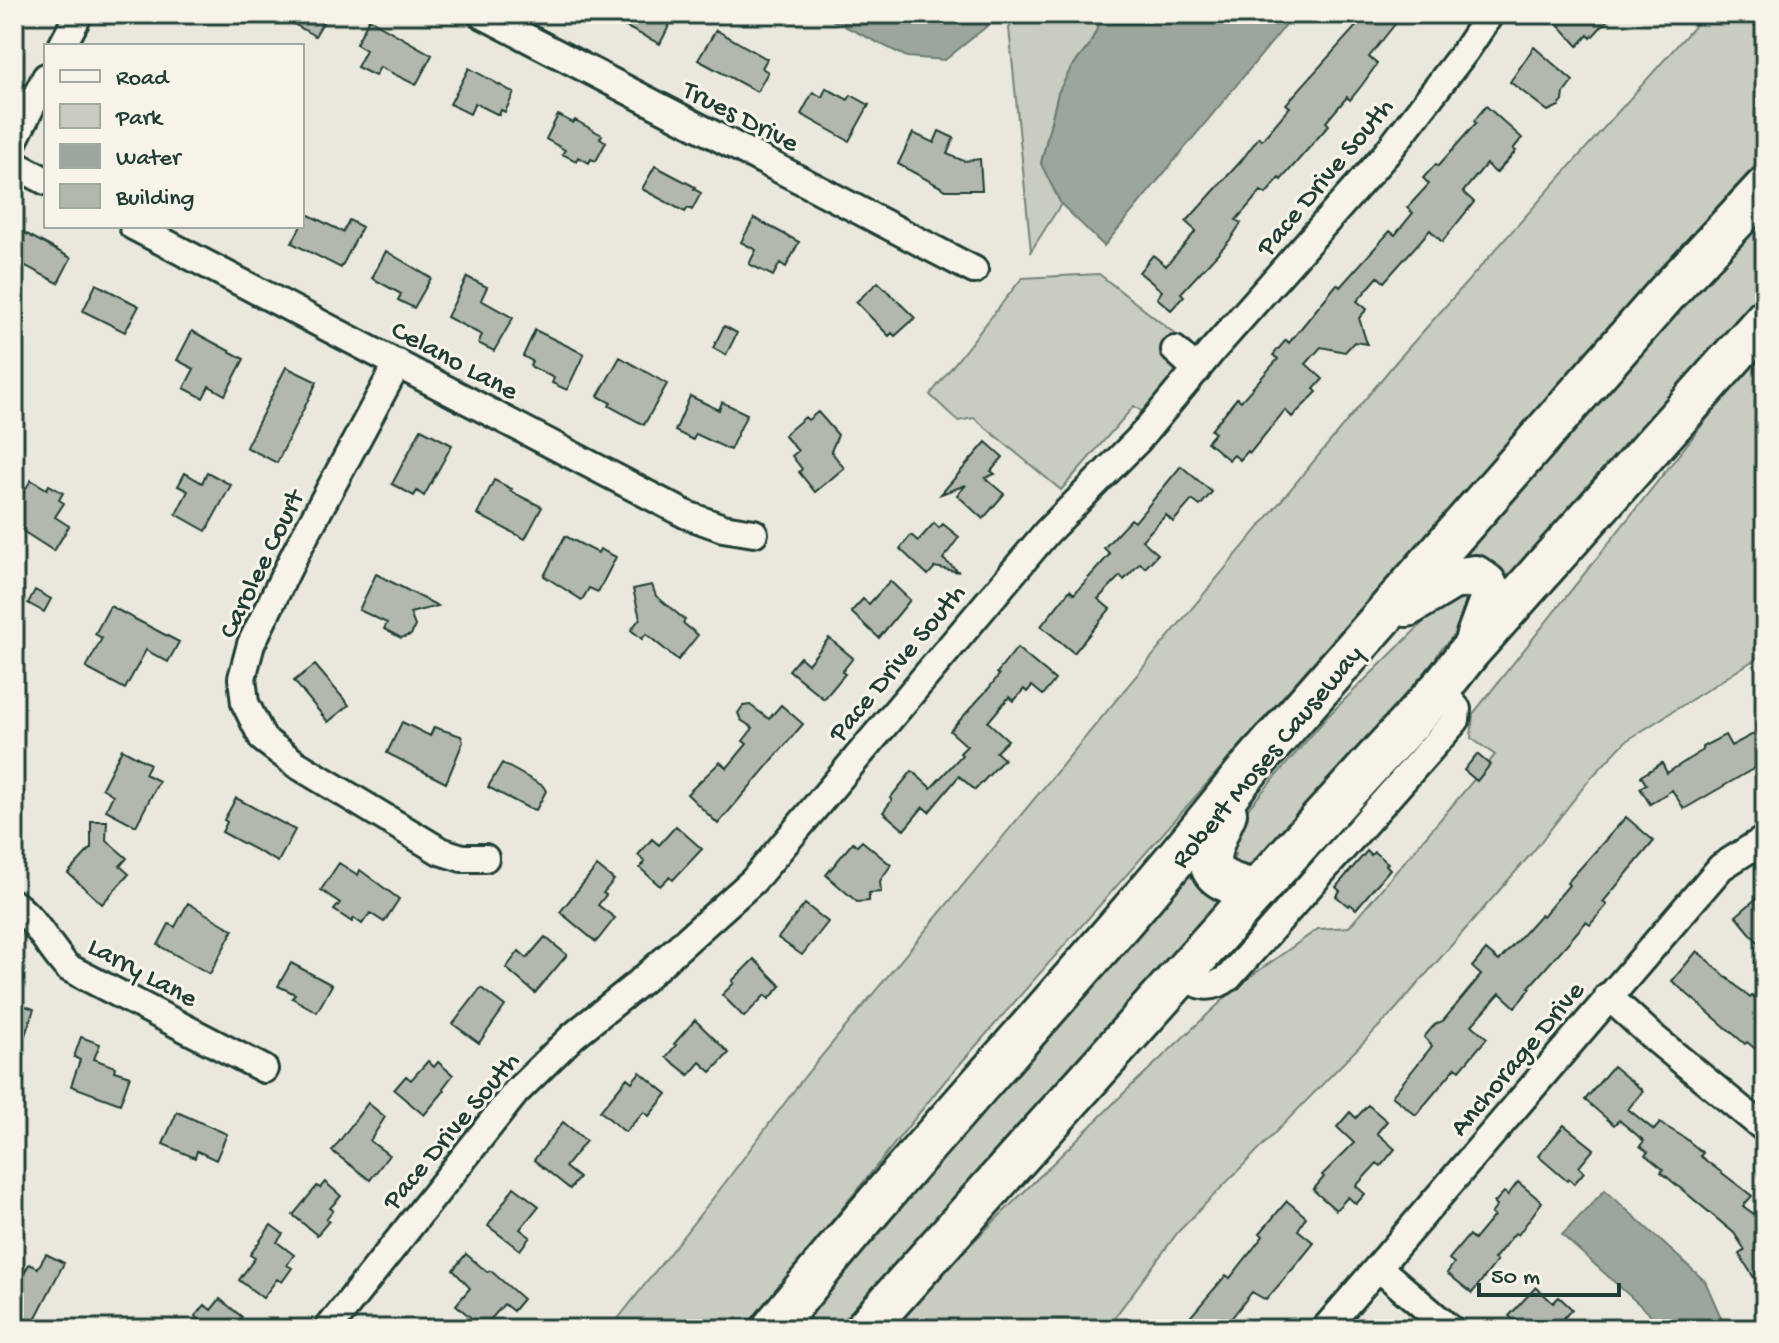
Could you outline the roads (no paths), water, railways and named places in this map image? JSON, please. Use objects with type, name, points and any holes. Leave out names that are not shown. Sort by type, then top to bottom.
[{"type":"highway","name":"Robert Moses Causeway","points":[[772,1329],[909,1165],[1179,856],[1243,776],[1648,314],[1765,188]]},
{"type":"highway","points":[[865,1329],[1440,689],[1469,652],[1765,320]]},
{"type":"highway","points":[[1376,625],[1452,579],[1475,576],[1486,584],[1491,597],[1488,611],[1469,652]]},
{"type":"highway","points":[[1243,776],[1210,847],[1209,857],[1210,865],[1221,878],[1237,886],[1257,890]]},
{"type":"street","points":[[63,44],[79,14]]},
{"type":"street","name":"Trues Drive","points":[[481,14],[974,270]]},
{"type":"street","name":"Pace Drive South","points":[[328,1329],[516,1092],[573,1036],[640,982],[753,881],[1047,532],[1138,440],[1386,154],[1490,14]]},
{"type":"street","points":[[14,140],[44,81]]},
{"type":"street","points":[[14,164],[44,180]]},
{"type":"street","name":"Celano Lane","points":[[137,228],[687,515],[723,528],[754,533]]},
{"type":"street","points":[[1175,350],[1197,370]]},
{"type":"street","name":"Carolee Court","points":[[398,363],[296,552],[251,644],[242,678],[245,703],[263,739],[296,764],[440,851],[462,858],[485,858]]},
{"type":"street","points":[[1181,976],[1201,987],[1219,985],[1269,933],[1456,720],[1457,709],[1440,689]]},
{"type":"street","name":"Anchorage Drive","points":[[1325,1329],[1721,867],[1765,839]]},
{"type":"street","name":"Larry Lane","points":[[14,904],[30,916],[47,944],[67,967],[264,1069]]},
{"type":"street","points":[[1608,996],[1765,1129]]},
{"type":"street","points":[[1379,1268],[1450,1329]]},
{"type":"water","points":[[820,14],[1002,14],[945,60],[907,57]]},
{"type":"water","points":[[1104,14],[1295,14],[1104,246],[1061,204],[1041,164],[1058,93],[1071,68],[1089,46]]},
{"type":"water","points":[[1605,1190],[1705,1281],[1726,1329],[1656,1329],[1650,1314],[1562,1235]]}]
